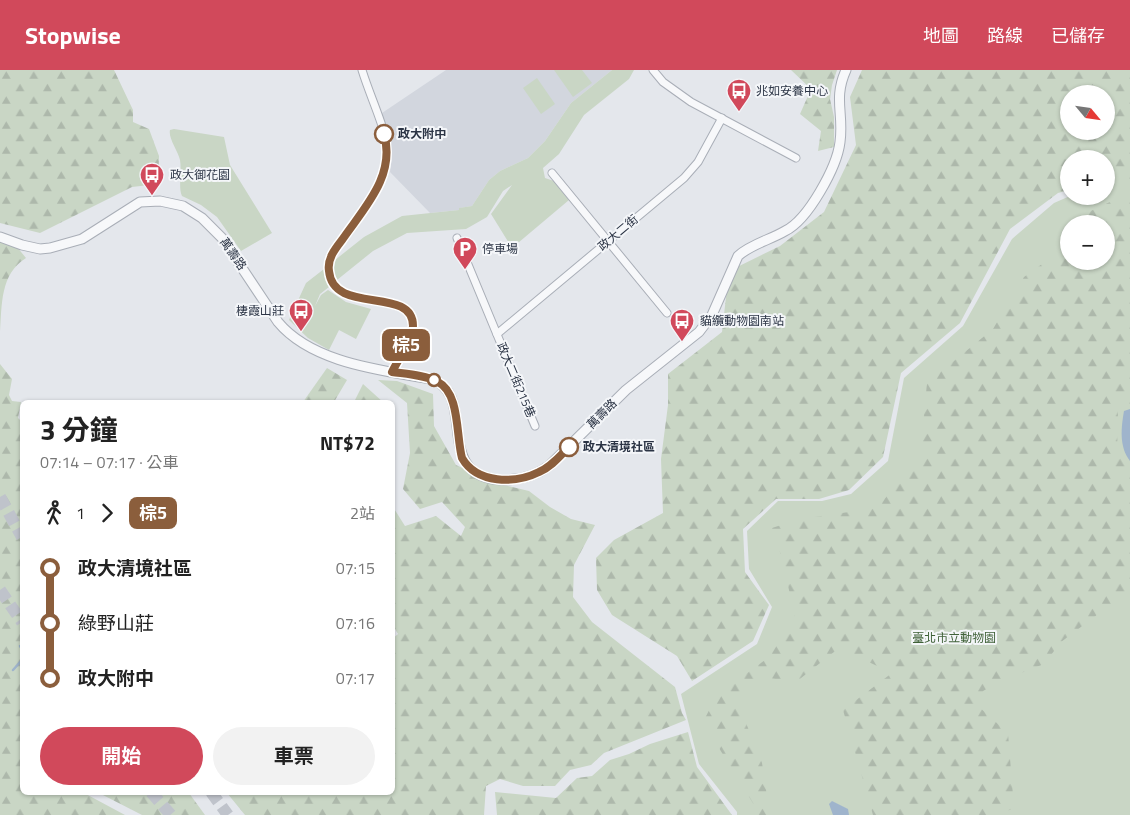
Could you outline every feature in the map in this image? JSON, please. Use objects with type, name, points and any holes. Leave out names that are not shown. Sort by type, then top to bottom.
[{"type":"street","points":[[362,70],[386,140],[386,165],[378,188],[334,252],[329,264],[329,273],[334,284],[345,294],[396,304],[403,308],[410,316],[413,326],[412,332],[392,372]]},
{"type":"street","points":[[653,70],[662,82],[691,102],[796,158]]},
{"type":"street","name":"萬壽路","points":[[0,237],[40,250],[82,239],[140,202],[160,201],[183,206],[202,218],[222,238],[288,334],[308,346],[347,362],[430,379],[444,386],[454,406],[462,458],[466,463],[474,472],[489,477],[510,480],[524,478],[545,469],[555,461],[630,386],[699,332],[712,315],[738,256],[744,251],[787,231],[804,216],[821,189],[838,152],[841,133],[838,97],[840,82],[846,70]]},
{"type":"street","name":"政大二街","points":[[496,334],[680,182],[692,170],[722,118]]},
{"type":"street","points":[[552,173],[667,313]]},
{"type":"street","name":"政大二街215巷","points":[[457,238],[535,426]]},
{"type":"shaded area","name":"政大附中","points":[[446,70],[612,70],[571,103],[545,141],[528,158],[500,171],[489,180],[472,206],[460,208],[459,210],[430,213],[390,172],[391,144],[382,113]]},
{"type":"green space","points":[[0,70],[114,70],[133,110],[133,122],[149,129],[159,156],[158,184],[132,187],[40,233],[0,223]]},
{"type":"green space","points":[[554,70],[582,70],[592,83],[573,97]]},
{"type":"green space","points":[[612,70],[634,70],[629,79],[584,115],[559,154],[543,168],[545,178],[554,181],[569,200],[512,248],[491,214],[512,185],[503,191],[487,217],[466,229],[407,233],[373,251],[337,280],[333,269],[335,260],[364,237],[402,216],[459,210],[459,208],[472,206],[489,180],[500,171],[528,158],[545,141],[571,103]]},
{"type":"green space","points":[[791,70],[837,70],[830,99],[834,117],[834,147],[818,151],[821,131],[800,114],[811,89]]},
{"type":"green space","points":[[862,70],[1130,70],[1130,180],[1115,179],[1115,150],[1060,150],[1060,192],[1010,229],[960,323],[901,373],[883,457],[849,490],[819,499],[776,499],[743,529],[745,572],[769,605],[753,641],[692,681],[677,656],[612,615],[597,590],[596,558],[614,540],[663,513],[661,459],[668,405],[668,374],[722,332],[729,271],[780,246],[824,212],[856,145],[850,97]]},
{"type":"green space","points":[[537,78],[555,104],[541,114],[523,88]]},
{"type":"green space","points":[[174,129],[224,137],[230,165],[272,233],[241,251],[217,217],[201,205],[182,196],[180,189],[180,160],[170,133],[170,130]]},
{"type":"green space","name":"臺北市立動物園","points":[[1130,175],[1130,815],[737,815],[737,812],[699,764],[681,694],[757,644],[772,607],[749,569],[747,531],[778,501],[822,501],[851,494],[888,461],[904,378],[963,326],[1012,239],[1054,203],[1060,200],[1060,205],[1115,205],[1115,179]]},
{"type":"green space","name":"臺北市立動物園","points":[[1125,195],[1130,196],[1130,404],[1118,408],[1117,456],[1130,463],[1130,590],[1061,642],[1044,664],[1001,681],[983,691],[978,706],[1008,733],[1014,808],[998,815],[873,815],[843,710],[892,673],[839,648],[796,682],[762,677],[738,703],[762,763],[770,815],[754,815],[754,805],[703,722],[717,695],[765,660],[796,622],[782,558],[772,528],[800,519],[877,508],[920,456],[927,383],[993,329],[1024,277],[1060,251],[1060,270],[1115,270],[1115,215],[1082,215],[1104,205],[1115,205],[1115,200]]},
{"type":"green space","points":[[0,240],[17,247],[26,258],[11,273],[7,281],[2,301],[0,332]]},
{"type":"green space","points":[[324,269],[329,287],[320,294],[315,306],[321,295],[328,290],[346,302],[371,309],[356,339],[339,330],[329,350],[308,338],[289,320],[306,283]]},
{"type":"green space","points":[[0,364],[12,379],[9,395],[12,401],[20,402],[18,418],[20,420],[20,795],[88,795],[125,815],[0,815]]},
{"type":"green space","points":[[327,368],[347,380],[335,400],[304,400]]},
{"type":"green space","points":[[378,380],[397,381],[433,394],[434,426],[456,465],[492,482],[529,491],[550,507],[571,519],[595,525],[574,565],[573,597],[592,622],[675,687],[682,713],[686,720],[604,753],[591,765],[570,770],[555,786],[523,786],[500,779],[486,786],[484,815],[245,815],[229,795],[395,795],[395,636],[398,634],[395,629],[395,510],[405,526],[436,516],[461,536],[465,527],[442,502],[420,509],[403,489],[410,453],[407,403]]},
{"type":"green space","points":[[363,384],[381,400],[355,400]]},
{"type":"green space","points":[[688,732],[697,767],[732,815],[497,815],[495,792],[556,798],[577,778],[592,776],[610,760],[650,744]]},
{"type":"green space","points":[[103,795],[190,795],[205,815],[142,815]]},
{"type":"water","points":[[1130,409],[1130,461],[1122,444],[1122,431],[1124,411]]},
{"type":"water","points":[[832,801],[848,809],[849,815],[833,815],[829,804]]},
{"type":"waterway","points":[[13,670],[20,662]]},
{"type":"tunnel","points":[[0,497],[20,533]]},
{"type":"tunnel","points":[[0,590],[20,619]]},
{"type":"tunnel","points":[[154,795],[171,815]]},
{"type":"tunnel","points":[[213,795],[228,815]]},
{"type":"bus line","name":"棕5","points":[[384,134],[387,146],[387,160],[383,177],[378,188],[330,259],[329,273],[331,279],[341,292],[354,297],[396,304],[406,310],[412,320],[412,332],[392,372],[430,379],[444,386],[454,406],[462,458],[474,472],[498,479],[524,478],[545,469],[569,447]]},
{"type":"place","name":"兆如安養中心","points":[[739,112]]},
{"type":"place","name":"政大附中","points":[[384,134]]},
{"type":"place","name":"政大御花園","points":[[152,196]]},
{"type":"place","name":"停車場","points":[[465,270]]},
{"type":"place","name":"棲霞山莊","points":[[301,332]]},
{"type":"place","name":"貓纜動物園南站","points":[[682,342]]},
{"type":"place","name":"政大清境社區","points":[[569,447]]}]
